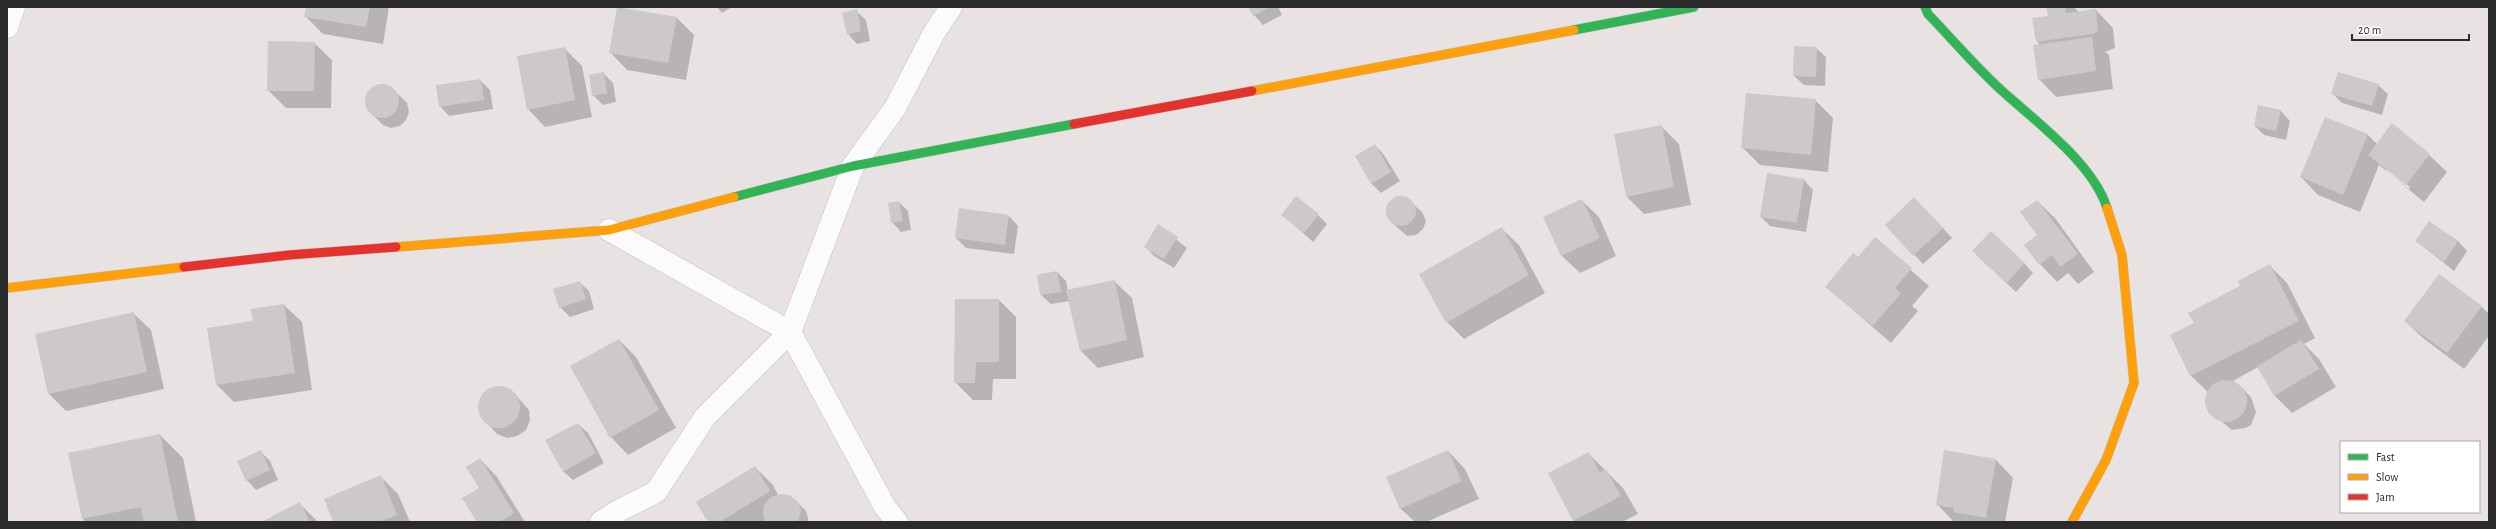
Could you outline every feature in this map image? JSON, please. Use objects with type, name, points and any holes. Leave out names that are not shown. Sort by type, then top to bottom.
[{"type":"street","points":[[7,27],[14,7]]},
{"type":"street","points":[[601,522],[618,511],[656,492],[705,417],[790,332],[853,166],[895,108],[934,33],[950,7]]},
{"type":"street","points":[[7,288],[289,255],[609,230],[853,166],[1694,7]]},
{"type":"street","points":[[1925,7],[1928,14],[1999,88],[2060,142],[2102,192],[2122,255],[2134,383],[2106,460],[2072,522]]},
{"type":"street","points":[[609,230],[790,332],[885,507],[897,522]]},
{"type":"building","points":[[306,7],[370,7],[366,27],[304,17]]},
{"type":"building","points":[[617,7],[677,17],[668,63],[609,53]]},
{"type":"building","points":[[1248,7],[1271,7],[1253,16]]},
{"type":"building","points":[[2046,7],[2065,7],[2066,13],[2096,9],[2098,31],[2092,34],[2036,42],[2032,18],[2048,16]]},
{"type":"building","points":[[857,9],[861,31],[847,35],[842,13]]},
{"type":"building","points":[[2092,37],[2096,71],[2038,80],[2033,45]]},
{"type":"building","points":[[268,41],[315,42],[314,91],[267,91]]},
{"type":"building","points":[[1794,46],[1817,47],[1816,77],[1793,76]]},
{"type":"building","points":[[565,47],[575,100],[527,110],[517,56]]},
{"type":"building","points":[[604,72],[607,93],[592,96],[589,75]]},
{"type":"building","points":[[2338,72],[2379,84],[2372,106],[2331,94]]},
{"type":"building","points":[[481,79],[484,100],[439,107],[436,85]]},
{"type":"building","points":[[385,84],[392,86],[397,91],[399,101],[397,111],[392,116],[379,118],[372,116],[367,111],[365,98],[367,91],[372,86]]},
{"type":"building","points":[[1746,93],[1816,99],[1811,155],[1741,148]]},
{"type":"building","points":[[2258,105],[2281,110],[2276,131],[2254,126]]},
{"type":"building","points":[[2325,117],[2368,134],[2343,195],[2300,177]]},
{"type":"building","points":[[2392,123],[2430,154],[2406,185],[2368,155]]},
{"type":"building","points":[[1662,125],[1674,187],[1626,197],[1614,134]]},
{"type":"building","points":[[1375,144],[1391,172],[1371,184],[1355,156]]},
{"type":"building","points":[[1767,173],[1804,179],[1797,223],[1760,217]]},
{"type":"building","points":[[1296,196],[1319,214],[1304,233],[1281,215]]},
{"type":"building","points":[[1401,196],[1412,200],[1416,211],[1412,222],[1401,226],[1390,222],[1386,211],[1390,200]]},
{"type":"building","points":[[1914,197],[1943,228],[1913,256],[1885,225]]},
{"type":"building","points":[[1582,199],[1600,238],[1561,256],[1543,217]]},
{"type":"building","points":[[2037,200],[2078,254],[2060,267],[2052,255],[2039,265],[2024,245],[2037,235],[2020,212]]},
{"type":"building","points":[[899,201],[903,221],[891,223],[888,203]]},
{"type":"building","points":[[959,208],[1009,215],[1005,245],[955,238]]},
{"type":"building","points":[[2429,221],[2458,241],[2444,262],[2415,241]]},
{"type":"building","points":[[1158,224],[1178,237],[1164,259],[1144,247]]},
{"type":"building","points":[[1502,227],[1529,275],[1446,323],[1419,274]]},
{"type":"building","points":[[1991,231],[2025,263],[2006,283],[1972,251]]},
{"type":"building","points":[[1875,237],[1912,268],[1895,288],[1901,293],[1873,326],[1825,287],[1853,253],[1858,257]]},
{"type":"building","points":[[2270,264],[2299,321],[2190,376],[2170,335],[2194,323],[2188,313],[2240,286],[2238,281]]},
{"type":"building","points":[[1057,271],[1061,292],[1040,295],[1037,275]]},
{"type":"building","points":[[2439,274],[2482,306],[2447,353],[2404,321]]},
{"type":"building","points":[[1115,280],[1127,340],[1080,351],[1066,290]]},
{"type":"building","points":[[580,281],[586,299],[559,308],[553,289]]},
{"type":"building","points":[[955,299],[999,299],[999,362],[976,362],[975,383],[954,383]]},
{"type":"building","points":[[284,304],[295,373],[216,385],[207,328],[253,321],[251,309]]},
{"type":"building","points":[[134,312],[147,372],[48,394],[35,334]]},
{"type":"building","points":[[619,339],[659,410],[610,438],[570,366]]},
{"type":"building","points":[[2301,340],[2319,369],[2274,396],[2257,366]]},
{"type":"building","points":[[2226,380],[2241,386],[2247,401],[2241,416],[2226,422],[2211,416],[2205,401],[2211,386]]},
{"type":"building","points":[[495,386],[503,386],[514,392],[520,403],[520,411],[514,422],[503,428],[495,428],[484,422],[478,411],[478,403],[484,392]]},
{"type":"building","points":[[578,423],[596,453],[563,472],[545,440]]},
{"type":"building","points":[[160,434],[178,522],[144,522],[141,507],[82,519],[68,453]]},
{"type":"building","points":[[261,450],[270,470],[246,481],[237,461]]},
{"type":"building","points":[[1448,450],[1462,481],[1400,509],[1386,477]]},
{"type":"building","points":[[1944,450],[1996,459],[1986,518],[1953,512],[1954,508],[1936,505]]},
{"type":"building","points":[[1589,452],[1600,473],[1606,469],[1621,496],[1573,521],[1548,473]]},
{"type":"building","points":[[480,458],[514,513],[500,522],[477,522],[462,498],[479,488],[466,467]]},
{"type":"building","points":[[755,466],[770,491],[720,522],[708,522],[696,502]]},
{"type":"building","points":[[381,475],[397,515],[379,522],[333,522],[324,499]]},
{"type":"building","points":[[779,494],[789,495],[797,501],[801,510],[798,522],[765,522],[763,515],[764,505],[770,498]]},
{"type":"building","points":[[300,502],[310,522],[261,522]]},
{"type":"traffic: fast","points":[[1574,30],[1694,7]]},
{"type":"traffic: fast","points":[[1925,7],[1928,14],[1982,71],[2000,89],[2046,129],[2076,159],[2100,191],[2107,208]]},
{"type":"traffic: fast","points":[[734,197],[853,166],[1074,124]]},
{"type":"traffic: slow","points":[[1252,91],[1574,30]]},
{"type":"traffic: slow","points":[[396,247],[609,230],[734,197]]},
{"type":"traffic: slow","points":[[2072,522],[2106,460],[2134,383],[2122,255],[2107,208]]},
{"type":"traffic: slow","points":[[7,288],[184,267]]},
{"type":"traffic: jam","points":[[1074,124],[1252,91]]},
{"type":"traffic: jam","points":[[184,267],[289,255],[396,247]]}]
